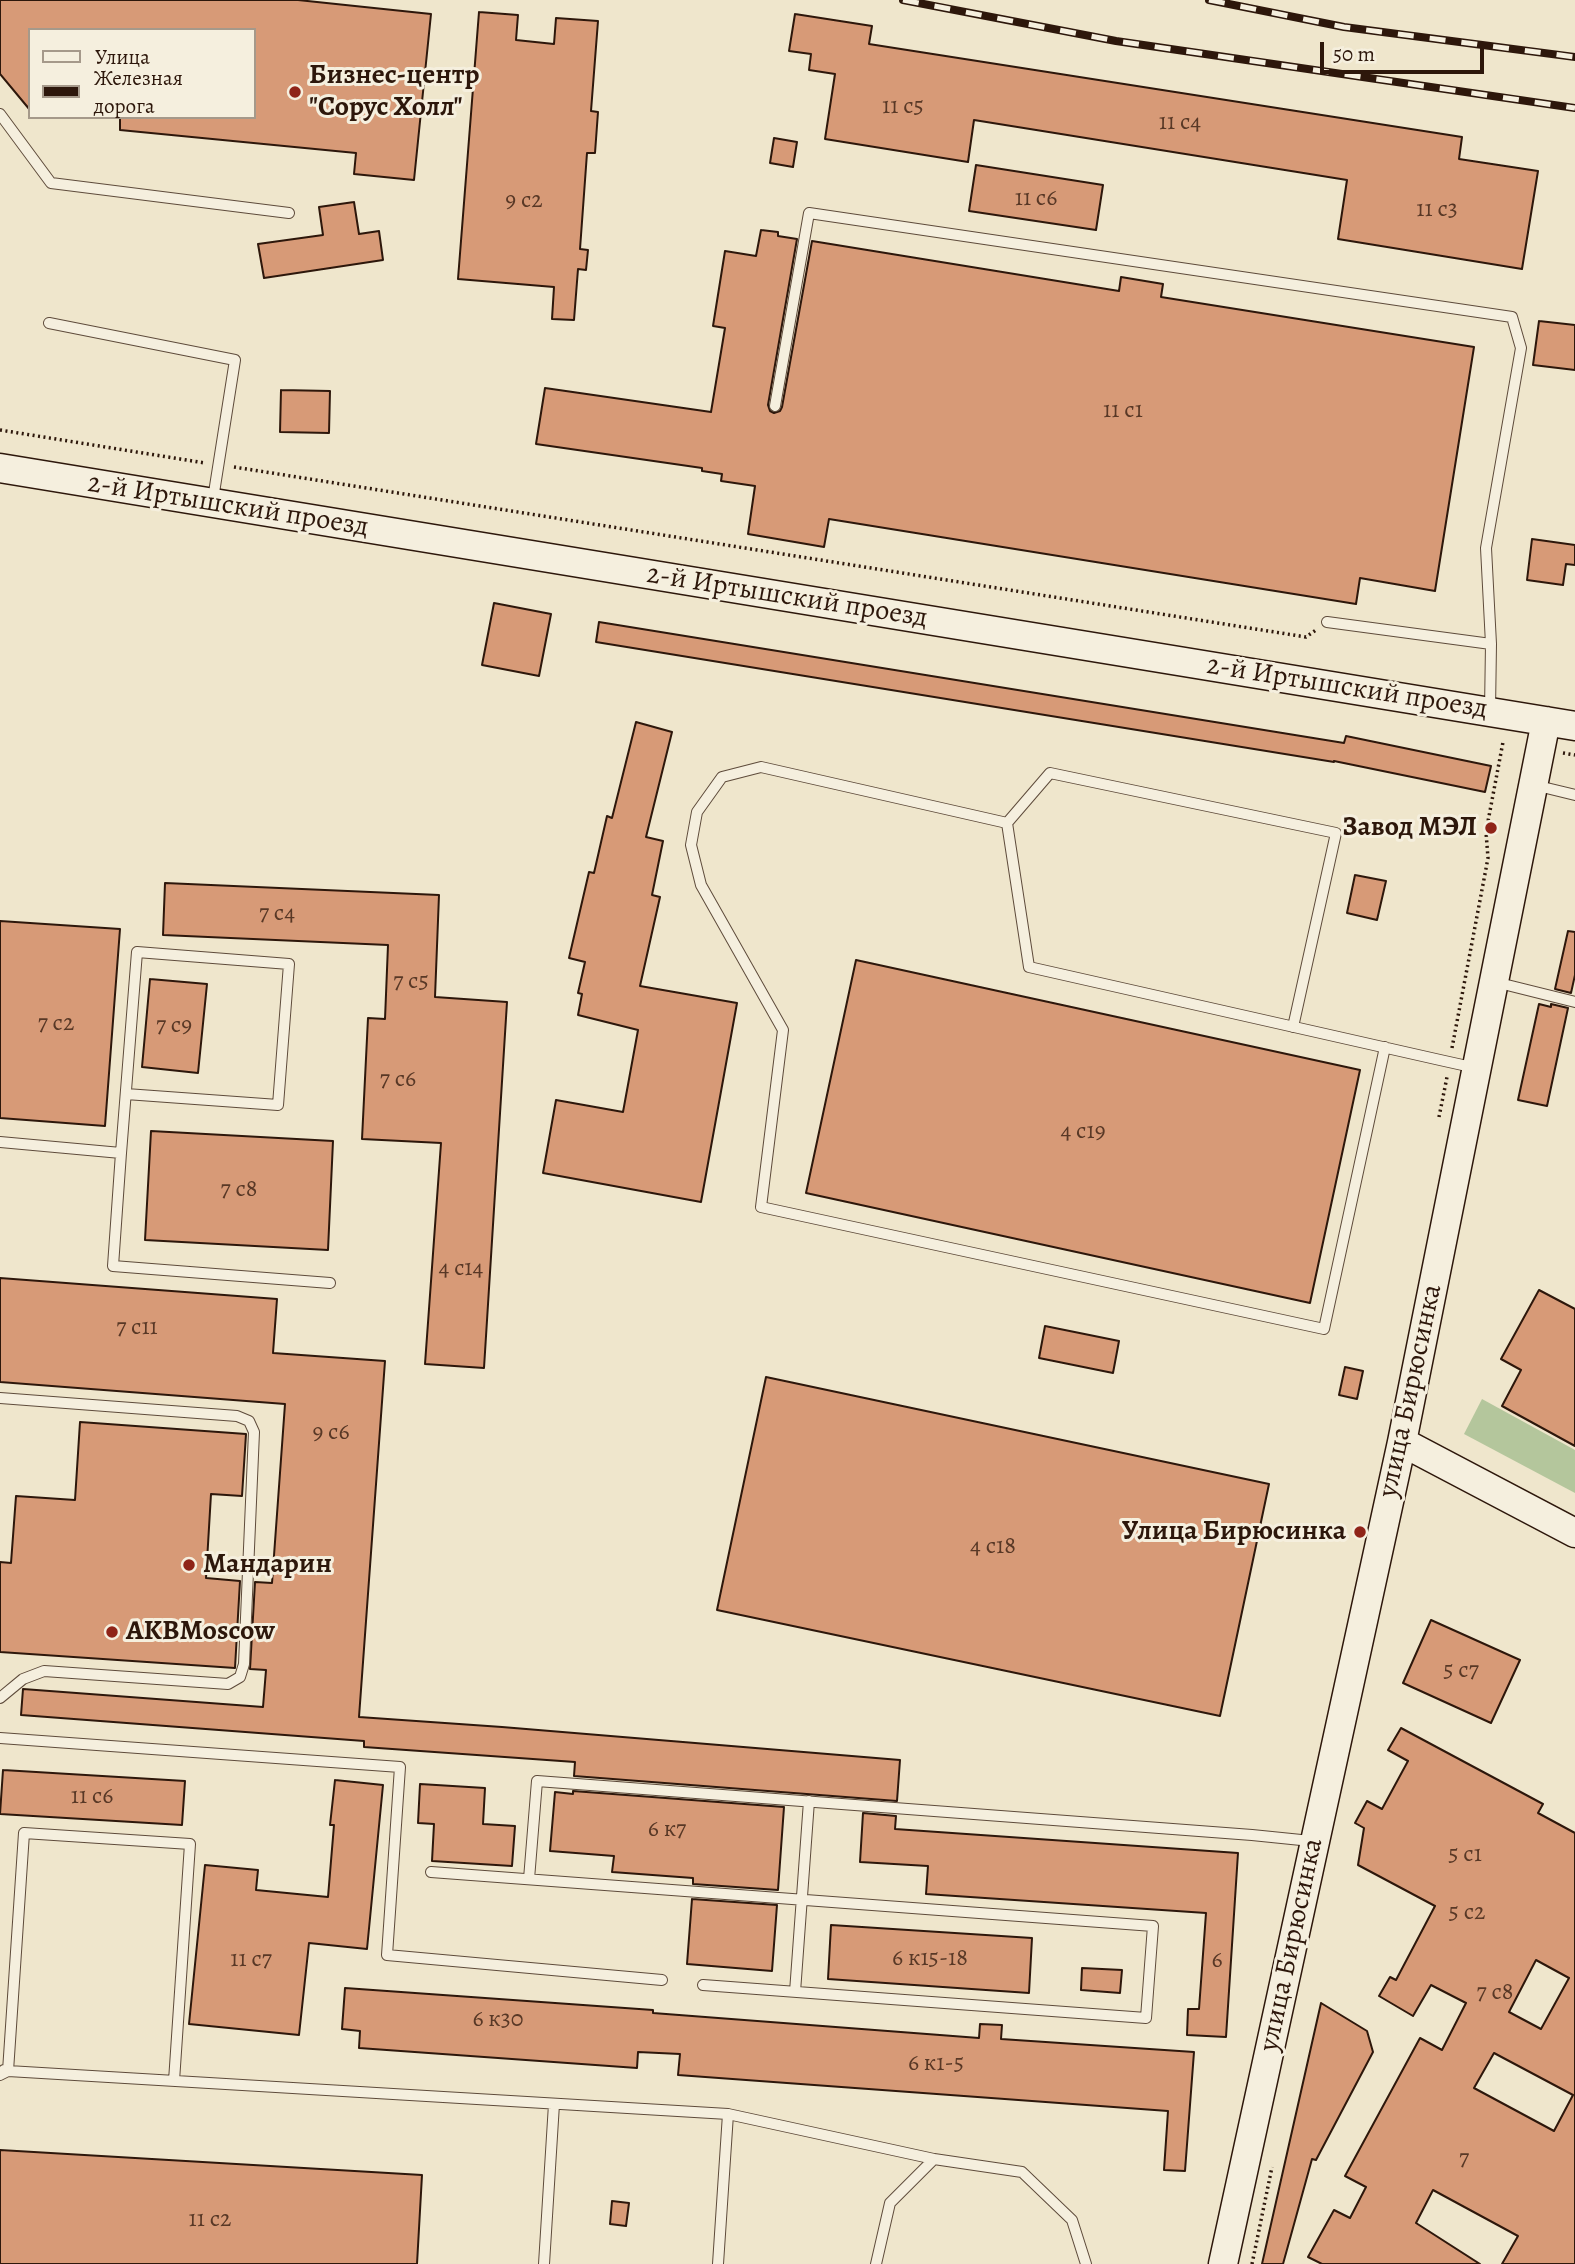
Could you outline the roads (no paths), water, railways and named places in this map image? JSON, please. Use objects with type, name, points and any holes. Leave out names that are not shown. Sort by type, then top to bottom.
[{"type":"main road","name":"2-й Иртышский проезд","points":[[0,468],[1575,726]]},
{"type":"main road","name":"улица Бирюсинка","points":[[1223,2264],[1402,1442],[1463,1065],[1494,982],[1546,721]]},
{"type":"main road","points":[[1402,1442],[1575,1533]]},
{"type":"lane","points":[[0,114],[51,183],[289,213]]},
{"type":"lane","points":[[775,406],[809,213],[1513,317],[1521,348],[1486,548],[1491,644],[1490,711]]},
{"type":"lane","points":[[49,323],[235,360],[213,503]]},
{"type":"lane","points":[[1327,622],[1491,644]]},
{"type":"lane","points":[[1007,823],[761,767],[722,777],[698,812],[691,845],[701,885],[783,1030],[761,1207],[1324,1329],[1385,1047]]},
{"type":"lane","points":[[1293,1027],[1336,833],[1050,773],[1007,823],[1029,968],[1463,1065]]},
{"type":"lane","points":[[1534,785],[1575,794]]},
{"type":"lane","points":[[126,1094],[278,1105],[289,964],[137,952],[121,1153],[113,1266],[330,1283]]},
{"type":"lane","points":[[1494,982],[1575,1002]]},
{"type":"lane","points":[[0,1142],[121,1153]]},
{"type":"lane","points":[[0,1398],[237,1416],[249,1421],[254,1432],[244,1664],[240,1677],[229,1684],[44,1671],[23,1679],[0,1698]]},
{"type":"lane","points":[[0,1738],[401,1767],[387,1955],[662,1980]]},
{"type":"lane","points":[[529,1879],[537,1781],[1315,1842]]},
{"type":"lane","points":[[795,1992],[809,1801]]},
{"type":"lane","points":[[174,2081],[190,1844],[24,1833],[3,2072],[728,2114],[934,2159],[1022,2172],[1072,2220],[1086,2264]]},
{"type":"lane","points":[[431,1872],[1153,1926],[1146,2018],[703,1985]]},
{"type":"lane","points":[[544,2264],[554,2104]]},
{"type":"lane","points":[[718,2264],[728,2114]]},
{"type":"lane","points":[[876,2264],[890,2203],[934,2159]]},
{"type":"railway","points":[[903,0],[1116,41],[1575,108]]},
{"type":"railway","points":[[1209,0],[1344,27],[1575,57]]},
{"type":"place","name":"Бизнес-центр \"Сорус Холл\"","points":[[295,92]]},
{"type":"place","name":"Завод МЭЛ","points":[[1491,828]]},
{"type":"place","name":"Улица Бирюсинка","points":[[1360,1532]]},
{"type":"place","name":"Мандарин","points":[[189,1565]]},
{"type":"place","name":"AKBMoscow","points":[[112,1632]]}]
